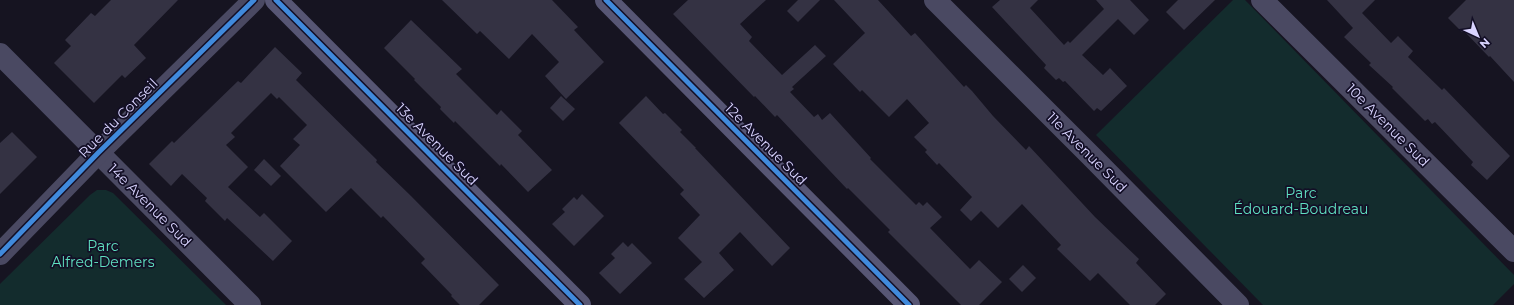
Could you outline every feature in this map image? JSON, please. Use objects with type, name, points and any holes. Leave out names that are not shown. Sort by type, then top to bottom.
[{"type":"main road","name":"13e Avenue Sud","points":[[276,0],[580,305]]},
{"type":"main road","name":"12e Avenue Sud","points":[[606,0],[909,305]]},
{"type":"street","name":"Rue du Conseil","points":[[0,254],[98,154],[254,0]]},
{"type":"street","name":"11e Avenue Sud","points":[[935,0],[1082,146],[1238,305]]},
{"type":"street","name":"10e Avenue Sud","points":[[1262,0],[1514,250]]},
{"type":"street","name":"14e Avenue Sud","points":[[0,54],[250,305]]},
{"type":"green space","name":"Parc Édouard-Boudreau","points":[[1233,0],[1245,0],[1514,275],[1514,284],[1493,305],[1263,305],[1096,135]]},
{"type":"green space","name":"Parc Alfred-Demers","points":[[97,190],[106,190],[113,193],[226,305],[0,305],[0,284],[90,195]]},
{"type":"building","points":[[111,0],[178,0],[134,45],[146,58],[125,78],[122,75],[94,103],[54,63],[71,46],[65,40],[91,13],[95,16]]},
{"type":"building","points":[[442,0],[552,0],[578,27],[574,30],[604,62],[566,99],[545,76],[559,62],[532,34],[509,59],[480,31],[477,34]]},
{"type":"building","points":[[688,0],[766,0],[740,24],[752,37],[749,41],[782,75],[815,45],[826,56],[792,87],[794,89],[790,92],[814,117],[818,114],[822,120],[830,113],[871,158],[870,159],[916,205],[919,202],[923,206],[927,202],[942,217],[930,228],[970,269],[979,260],[1002,282],[979,305],[961,305],[888,232],[890,230],[848,188],[847,189],[777,115],[775,117],[755,96],[754,97],[673,14]]},
{"type":"building","points":[[798,0],[820,0],[798,22],[787,11]]},
{"type":"building","points":[[834,0],[878,0],[911,36],[915,33],[964,87],[966,85],[972,91],[993,116],[1026,150],[1029,146],[1095,217],[1139,259],[1136,263],[1166,294],[1155,305],[1130,305],[1098,273],[1090,281],[1057,249],[1061,245],[1022,204],[998,228],[981,211],[971,221],[960,210],[972,197],[939,163],[937,165],[925,152],[927,150],[914,137],[929,123],[907,99],[889,117],[862,90],[860,92],[833,64],[865,33]]},
{"type":"building","points":[[1000,0],[1038,0],[1030,8],[1064,45],[1068,41],[1070,43],[1104,9],[1096,0],[1130,0],[1149,20],[1134,35],[1118,19],[1082,55],[1103,75],[1110,68],[1127,86],[1101,111],[1097,108],[1094,111],[1065,81],[1063,82],[1059,78],[1056,80],[1044,68],[1046,65],[992,7]]},
{"type":"building","points":[[1178,0],[1215,0],[1184,30],[1166,12]]},
{"type":"building","points":[[1327,0],[1375,0],[1362,13],[1391,43],[1398,36],[1413,51],[1408,57],[1442,90],[1444,88],[1510,156],[1487,180],[1471,165],[1473,162],[1435,122],[1432,124],[1428,119],[1425,121],[1392,88],[1393,87],[1369,65],[1371,63],[1344,37],[1353,28]]},
{"type":"building","points":[[1466,0],[1514,0],[1514,82],[1490,56],[1489,57],[1464,31],[1462,32],[1448,18]]},
{"type":"building","points":[[411,20],[462,69],[456,74],[497,115],[501,110],[522,131],[518,135],[552,170],[528,192],[501,164],[500,166],[455,121],[454,123],[440,109],[441,107],[384,48]]},
{"type":"building","points":[[275,47],[302,73],[296,80],[377,160],[376,162],[499,285],[479,305],[460,305],[421,263],[425,259],[383,216],[381,218],[351,188],[326,212],[280,166],[300,145],[293,139],[307,125],[279,97],[277,99],[271,93],[231,133],[235,137],[226,145],[248,167],[228,187],[260,217],[264,213],[292,241],[273,261],[227,218],[225,221],[205,201],[207,198],[182,174],[171,186],[149,164],[172,141],[174,143],[238,81],[241,83]]},
{"type":"building","points":[[561,96],[575,109],[563,121],[550,108]]},
{"type":"building","points":[[646,96],[663,114],[665,113],[682,130],[680,132],[790,248],[772,266],[740,232],[719,253],[734,270],[704,298],[684,279],[702,262],[678,238],[700,215],[680,194],[684,190],[619,123]]},
{"type":"building","points":[[12,132],[37,157],[0,194],[0,143]]},
{"type":"building","points":[[264,159],[281,176],[271,186],[254,170]]},
{"type":"building","points":[[582,194],[604,216],[574,246],[552,224],[565,212],[562,209],[574,197],[577,200]]},
{"type":"building","points":[[623,242],[628,247],[632,243],[652,263],[620,294],[599,273],[615,258],[611,254]]},
{"type":"building","points":[[1023,265],[1036,278],[1022,292],[1009,279]]},
{"type":"cycle path","points":[[0,254],[98,153],[254,0]]},
{"type":"cycle path","points":[[276,0],[580,305]]},
{"type":"cycle path","points":[[606,0],[909,305]]}]
